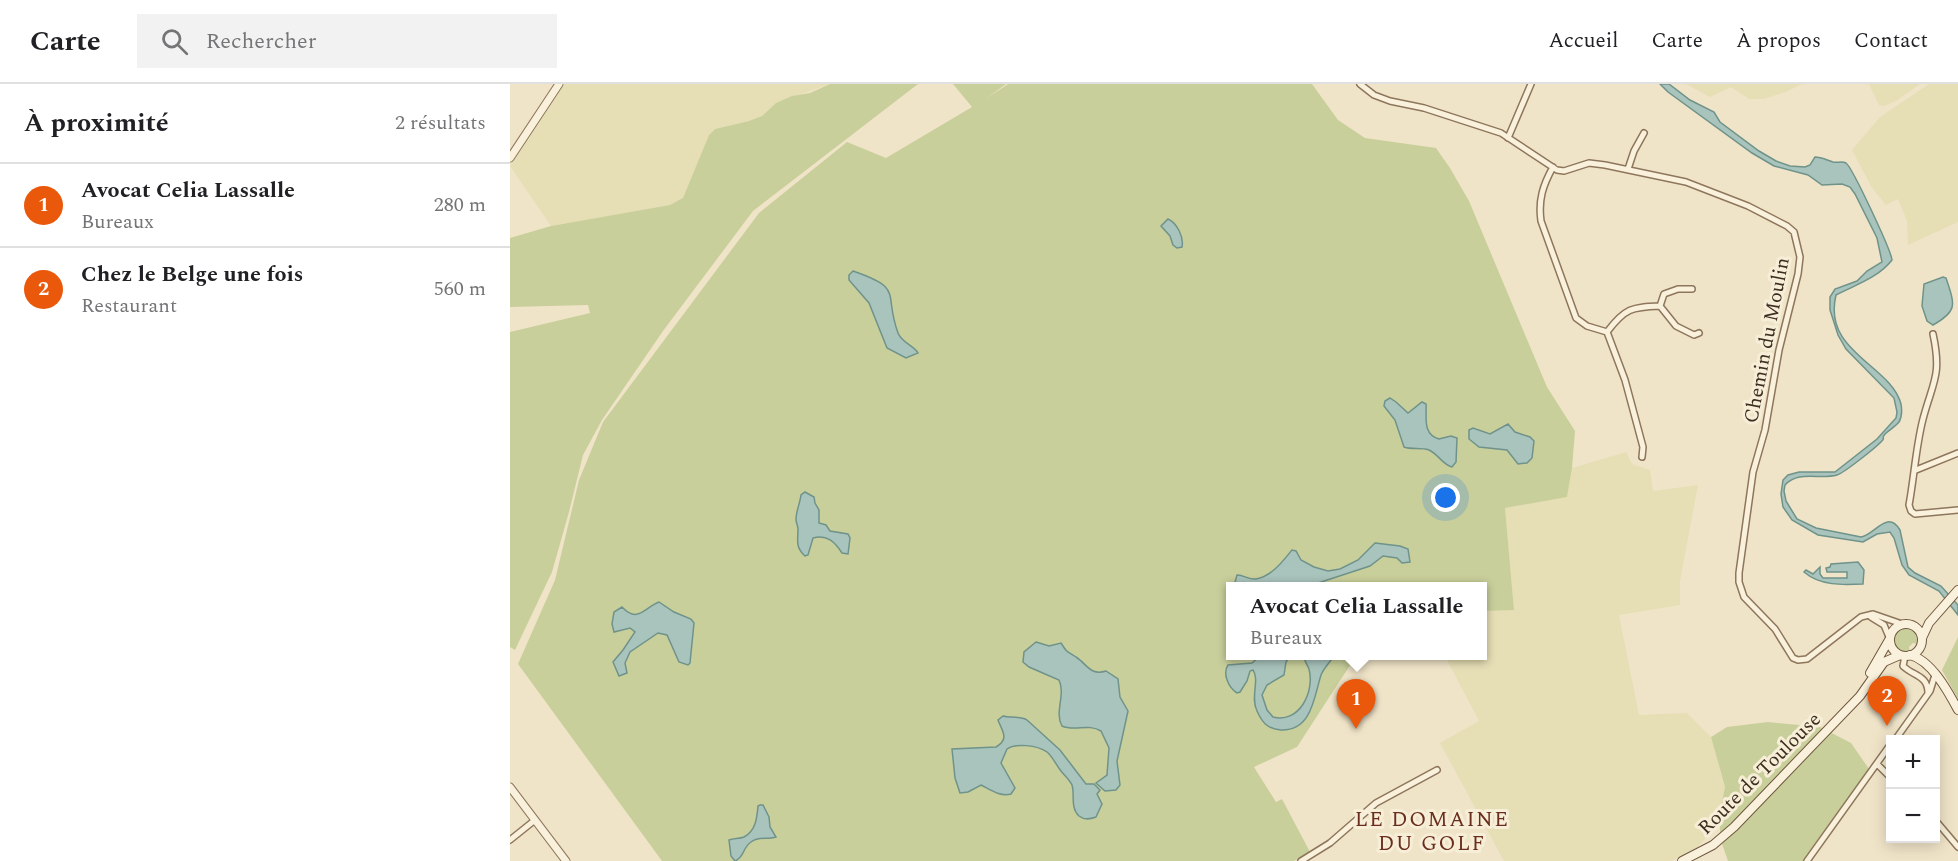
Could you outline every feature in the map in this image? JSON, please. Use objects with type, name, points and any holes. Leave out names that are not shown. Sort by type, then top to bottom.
[{"type":"main road","points":[[1958,591],[1930,618],[1912,625],[1902,624],[1894,628],[1889,639],[1892,649],[1905,656],[1924,661],[1958,710]]},
{"type":"main road","points":[[1905,656],[1917,651],[1939,610]]},
{"type":"main road","points":[[1912,625],[1919,630],[1926,656],[1947,686],[1953,701]]},
{"type":"main road","name":"Route de Toulouse","points":[[1853,701],[1889,639]]},
{"type":"main road","name":"Route de Toulouse","points":[[1682,861],[1692,859],[1734,827],[1860,696],[1884,662],[1905,656]]},
{"type":"street","points":[[510,158],[559,84]]},
{"type":"street","points":[[1360,84],[1374,95],[1390,101],[1424,108],[1501,133],[1553,167],[1540,193],[1541,221],[1576,318],[1587,326],[1607,332]]},
{"type":"street","points":[[1508,138],[1531,84]]},
{"type":"street","points":[[1628,169],[1634,151],[1644,133]]},
{"type":"street","name":"Chemin du Moulin","points":[[1553,167],[1564,171],[1589,163],[1686,182],[1777,221],[1794,232],[1800,257],[1798,274],[1779,350],[1765,430],[1753,472],[1739,582],[1744,597],[1767,620],[1793,658],[1798,660],[1808,659],[1856,620],[1867,616]]},
{"type":"street","points":[[1660,306],[1664,294],[1678,289],[1692,289]]},
{"type":"street","points":[[1607,332],[1619,316],[1637,307],[1660,306]]},
{"type":"street","points":[[1660,306],[1676,326],[1694,335],[1699,333]]},
{"type":"street","points":[[1607,332],[1625,380],[1643,447],[1641,457]]},
{"type":"street","points":[[1933,334],[1938,367],[1936,383],[1923,420],[1909,506],[1915,514],[1958,510]]},
{"type":"street","points":[[1916,470],[1958,453]]},
{"type":"street","points":[[1867,616],[1873,614],[1902,624]]},
{"type":"street","points":[[1867,616],[1880,622],[1889,639]]},
{"type":"street","points":[[1905,656],[1903,666],[1923,678],[1928,687],[1928,693]]},
{"type":"street","points":[[1898,735],[1933,686],[1935,675]]},
{"type":"street","points":[[1808,861],[1886,751]]},
{"type":"street","points":[[1877,764],[1886,773]]},
{"type":"street","points":[[1301,861],[1330,843],[1376,803],[1437,770]]},
{"type":"street","points":[[510,787],[566,861]]},
{"type":"street","points":[[510,840],[535,820]]},
{"type":"street","points":[[1940,827],[1958,847]]},
{"type":"shaded area","points":[[564,84],[830,84],[776,103],[762,116],[715,129],[709,135],[683,199],[670,205],[551,226],[510,166]]},
{"type":"shaded area","points":[[1686,84],[1802,84],[1764,99],[1749,99],[1731,87],[1710,97]]},
{"type":"shaded area","points":[[1869,84],[1920,84],[1896,101],[1884,106],[1879,105]]},
{"type":"shaded area","points":[[1929,84],[1958,84],[1958,222],[1908,245],[1907,221],[1898,199],[1886,205],[1872,188],[1852,150],[1880,117]]},
{"type":"shaded area","points":[[1626,452],[1632,464],[1650,470],[1653,491],[1698,485],[1680,581],[1680,605],[1619,615],[1639,715],[1687,713],[1711,737],[1725,788],[1714,829],[1694,851],[1671,861],[1504,861],[1440,743],[1479,721],[1447,660],[1487,660],[1487,611],[1514,609],[1505,508],[1567,497],[1572,468]]},
{"type":"green space","points":[[830,84],[918,84],[753,211],[663,331],[602,420],[583,455],[552,572],[515,650],[510,647],[510,332],[590,313],[588,305],[510,307],[510,238],[551,226],[670,205],[683,198],[709,135],[715,129],[762,116],[776,103],[792,96],[810,93]]},
{"type":"green space","points":[[953,84],[1006,84],[987,98],[1008,84],[1312,84],[1338,120],[1365,138],[1436,148],[1469,201],[1547,387],[1575,431],[1567,497],[1505,508],[1514,610],[1487,611],[1487,582],[1226,582],[1226,660],[1353,660],[1297,747],[1254,767],[1276,802],[1282,799],[1310,852],[1294,861],[662,861],[518,664],[555,580],[579,480],[603,422],[759,213],[847,142],[886,158],[972,107]]},
{"type":"green space","points":[[1902,628],[1914,631],[1917,639],[1917,644],[1913,643],[1909,647],[1910,652],[1900,651],[1893,644],[1895,632]]},
{"type":"green space","points":[[1958,637],[1958,699],[1942,670]]},
{"type":"green space","points":[[1768,722],[1820,727],[1851,743],[1869,769],[1805,861],[1728,861],[1720,838],[1720,812],[1725,787],[1711,737],[1727,727]]},
{"type":"water","points":[[1660,84],[1669,84],[1690,100],[1714,112],[1720,122],[1776,161],[1790,166],[1805,167],[1810,165],[1815,157],[1833,162],[1844,162],[1856,178],[1892,260],[1873,276],[1836,295],[1834,314],[1839,331],[1848,344],[1895,390],[1901,404],[1901,416],[1899,422],[1885,434],[1881,442],[1841,473],[1791,480],[1785,485],[1786,501],[1797,519],[1816,528],[1861,537],[1886,522],[1895,524],[1900,530],[1908,567],[1941,586],[1958,605],[1958,615],[1939,591],[1909,575],[1902,565],[1890,532],[1877,534],[1863,542],[1818,535],[1792,520],[1783,507],[1781,494],[1783,480],[1788,475],[1799,472],[1835,472],[1877,439],[1896,418],[1894,398],[1846,349],[1838,335],[1830,310],[1830,297],[1835,289],[1857,281],[1867,271],[1882,262],[1877,238],[1855,194],[1850,187],[1842,184],[1822,185],[1808,175],[1774,166],[1752,153]]},
{"type":"water","points":[[1168,219],[1179,231],[1182,247],[1177,248],[1173,245],[1170,236],[1161,226]]},
{"type":"water","points":[[853,271],[869,277],[886,288],[898,333],[918,353],[906,358],[887,348],[869,303],[849,280],[849,275]]},
{"type":"water","points":[[1946,278],[1949,287],[1952,306],[1947,316],[1933,325],[1927,321],[1922,306],[1924,284]]},
{"type":"water","points":[[1390,398],[1408,413],[1422,402],[1426,404],[1426,425],[1430,433],[1439,439],[1451,436],[1457,438],[1456,462],[1452,467],[1429,450],[1404,447],[1395,420],[1384,406],[1385,401]]},
{"type":"water","points":[[1508,424],[1515,432],[1530,437],[1534,441],[1532,458],[1527,463],[1518,464],[1507,450],[1479,447],[1469,439],[1469,430],[1473,428],[1490,434]]},
{"type":"water","points":[[805,492],[814,497],[819,510],[819,523],[826,525],[830,531],[848,534],[850,538],[848,554],[842,553],[833,542],[822,537],[813,538],[808,555],[805,556],[802,553],[798,543],[796,519],[801,495]]},
{"type":"water","points":[[1375,543],[1408,549],[1410,562],[1402,563],[1397,558],[1383,556],[1370,566],[1321,582],[1235,582],[1237,575],[1253,579],[1267,575],[1277,568],[1292,550],[1296,551],[1301,560],[1328,571],[1340,569],[1358,560]]},
{"type":"water","points":[[1858,562],[1864,570],[1863,584],[1824,582],[1804,572],[1806,570],[1813,574],[1820,567],[1820,574],[1823,578],[1847,578],[1847,572],[1827,572],[1826,568],[1831,564]]},
{"type":"water","points":[[659,602],[691,619],[694,623],[690,663],[688,665],[679,662],[667,635],[658,633],[630,652],[625,663],[627,673],[619,676],[613,662],[635,632],[630,628],[614,632],[612,624],[614,612],[622,607],[628,612],[637,614]]},
{"type":"water","points":[[1036,642],[1049,646],[1061,643],[1067,652],[1092,671],[1106,671],[1118,679],[1120,697],[1128,711],[1117,761],[1120,785],[1116,790],[1105,791],[1096,783],[1107,775],[1109,748],[1101,731],[1062,726],[1059,715],[1061,686],[1059,680],[1023,662],[1024,652]]},
{"type":"water","points":[[1255,660],[1287,660],[1284,675],[1267,685],[1262,695],[1267,710],[1273,717],[1282,718],[1297,711],[1307,696],[1310,678],[1305,660],[1331,660],[1322,673],[1310,711],[1305,719],[1291,729],[1281,730],[1272,728],[1263,722],[1259,715],[1255,706],[1256,679],[1253,670],[1250,671],[1240,692],[1234,691],[1229,684],[1226,676],[1228,665],[1252,663]]},
{"type":"water","points":[[1003,716],[1027,720],[1060,750],[1086,784],[1094,784],[1100,790],[1097,794],[1102,804],[1096,817],[1083,818],[1076,813],[1070,781],[1047,752],[1032,746],[1021,745],[1007,749],[1001,763],[1015,788],[1011,794],[999,794],[981,785],[968,792],[960,793],[955,778],[952,749],[996,747],[1004,738],[998,720]]},
{"type":"water","points":[[760,805],[763,805],[769,817],[770,827],[776,837],[754,840],[735,861],[731,856],[729,840],[744,837],[751,831]]},
{"type":"place","name":"Chez le Belge une fois","points":[[1887,726]]},
{"type":"place","name":"Avocat Celia Lassalle","points":[[1356,729]]},
{"type":"district","name":"LE DOMAINE DU GOLF","points":[[1432,831]]}]
